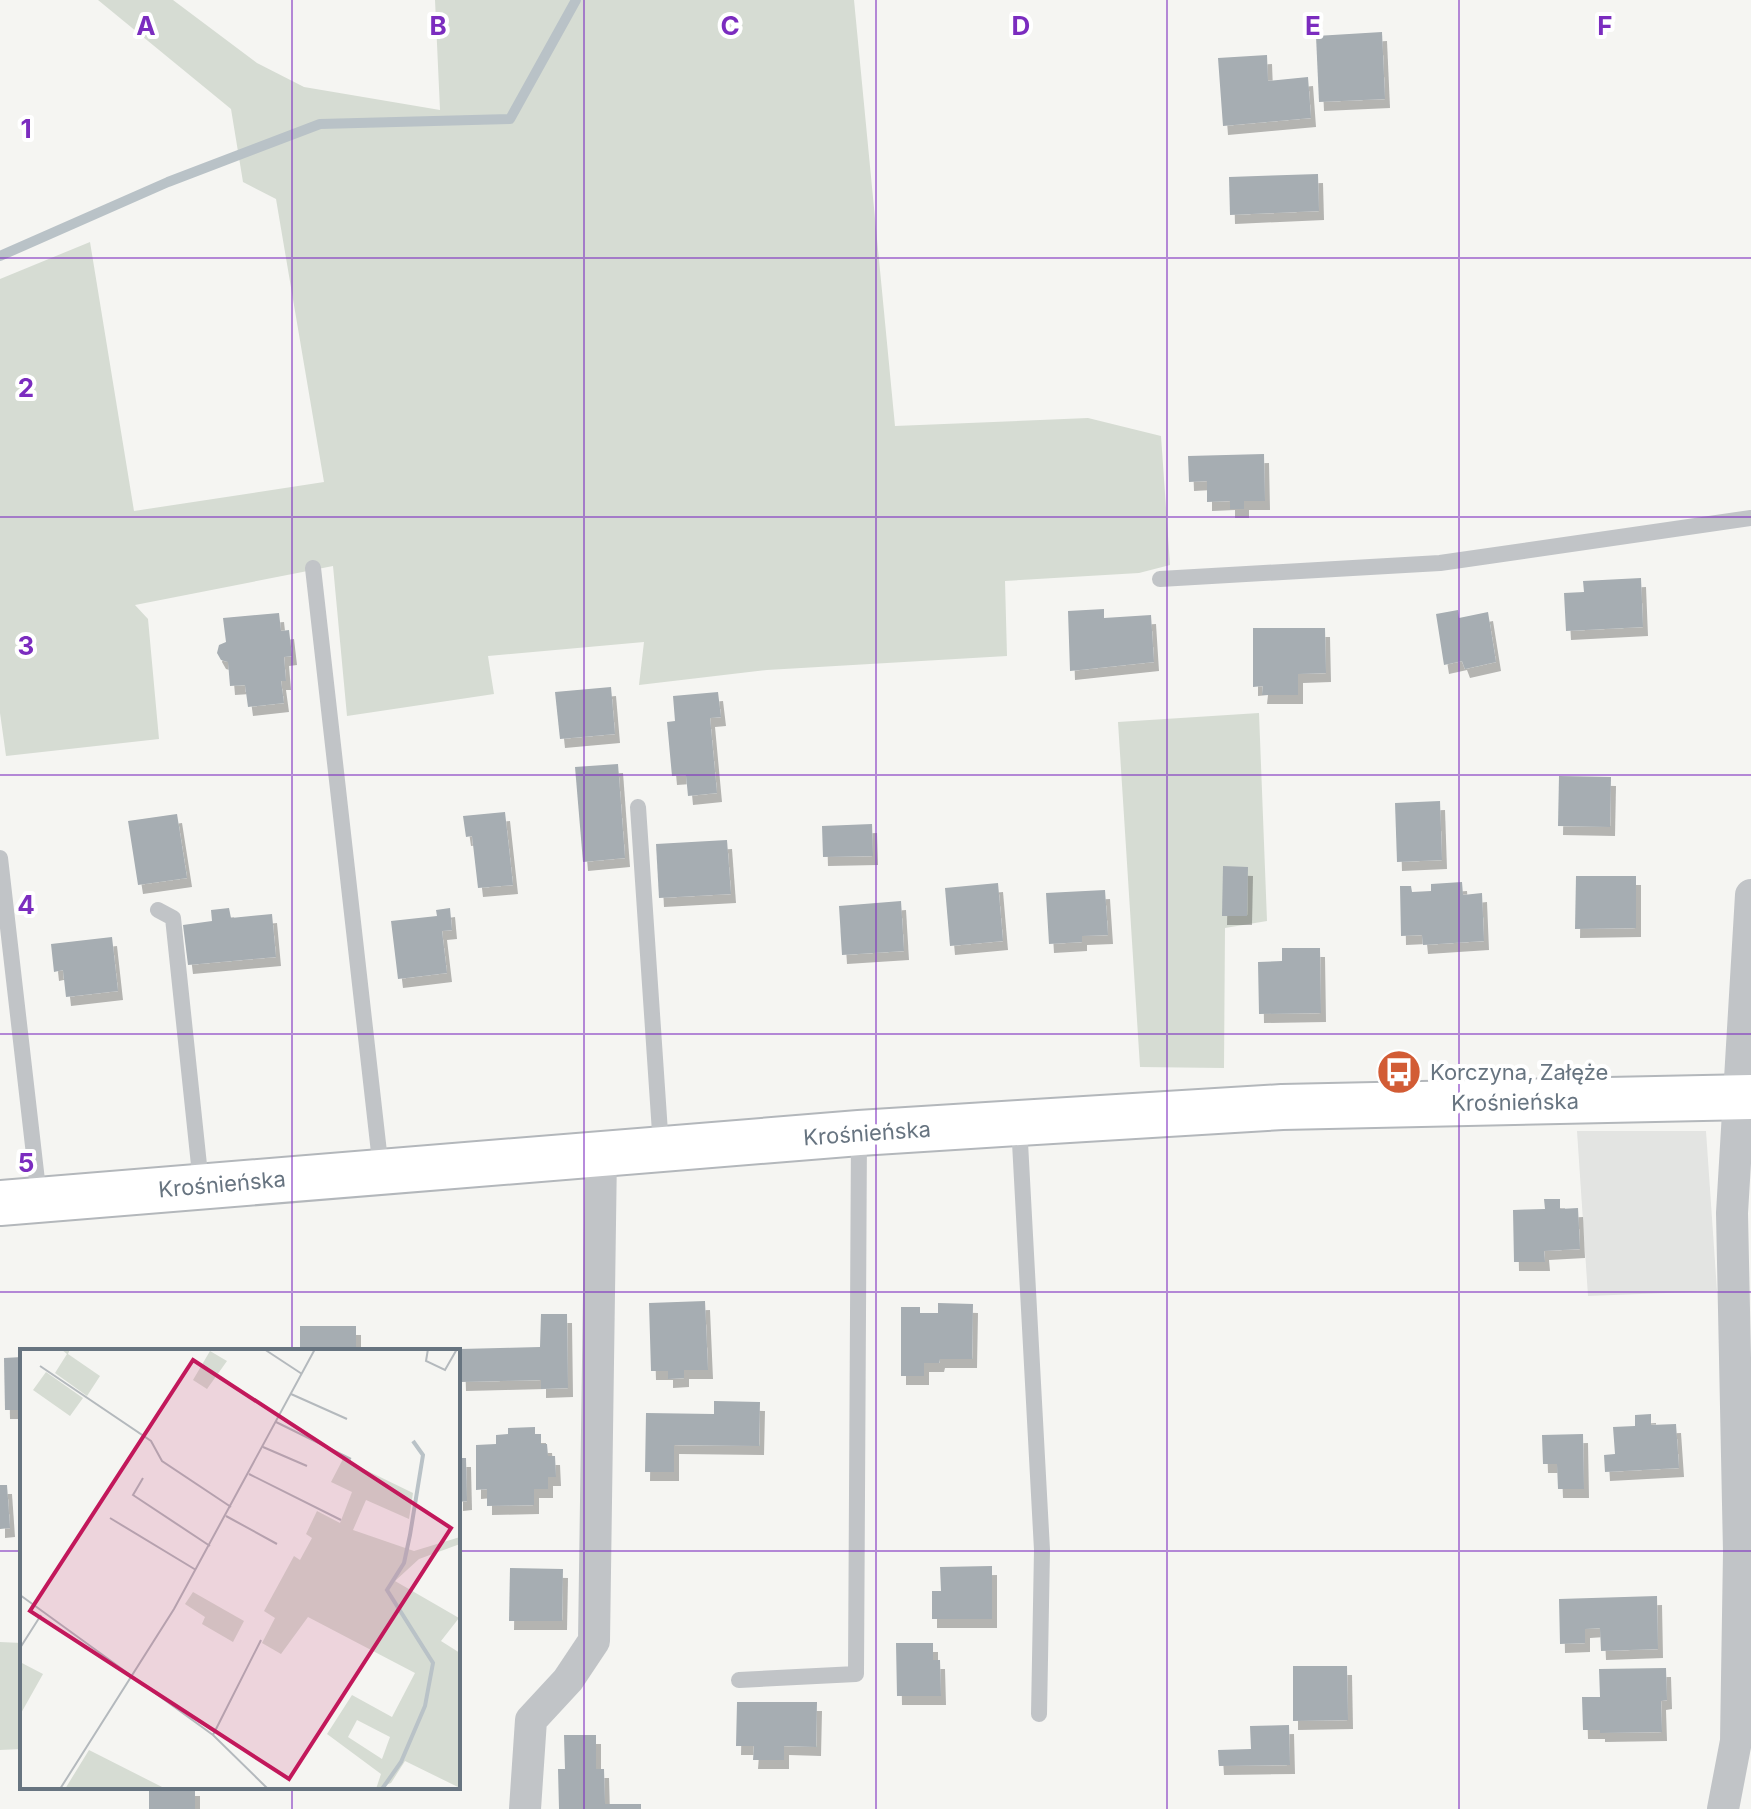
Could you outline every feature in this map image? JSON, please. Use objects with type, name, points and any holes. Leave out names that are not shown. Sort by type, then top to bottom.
[{"type":"main road","name":"Krośnieńska","points":[[20,1201],[859,1133],[1282,1107],[1744,1097]]},
{"type":"street","points":[[1723,1809],[1743,1741],[1732,1213],[1744,1097],[1751,895]]},
{"type":"street","points":[[525,1809],[531,1720],[568,1680],[594,1641],[601,1154]]},
{"type":"lane","points":[[1160,579],[1440,563],[1751,518]]},
{"type":"lane","points":[[313,568],[381,1172]]},
{"type":"lane","points":[[638,807],[661,1149]]},
{"type":"lane","points":[[0,858],[20,1201]]},
{"type":"lane","points":[[158,910],[173,918],[202,1186]]},
{"type":"lane","points":[[1019,1123],[1042,1550],[1039,1714]]},
{"type":"lane","points":[[739,1680],[856,1674],[859,1133]]},
{"type":"shaded area","points":[[98,0],[173,0],[257,63],[304,87],[440,110],[435,0],[854,0],[895,426],[1088,418],[1161,436],[1170,565],[1139,573],[1005,581],[1007,656],[767,670],[639,685],[644,642],[488,656],[494,694],[347,716],[333,566],[135,605],[148,619],[159,739],[6,756],[0,713],[0,279],[90,242],[134,511],[324,482],[276,199],[243,182],[231,109]]},
{"type":"shaded area","points":[[1259,713],[1267,921],[1225,928],[1224,1068],[1140,1067],[1118,722]]},
{"type":"shaded area","points":[[1577,1131],[1706,1131],[1717,1291],[1588,1296]]},
{"type":"shaded area","points":[[0,1642],[20,1643],[20,1749],[0,1750]]},
{"type":"building","points":[[1382,32],[1385,99],[1319,102],[1316,36]]},
{"type":"building","points":[[1267,55],[1268,81],[1308,77],[1311,118],[1223,126],[1218,58]]},
{"type":"building","points":[[1318,174],[1319,211],[1230,215],[1229,177]]},
{"type":"building","points":[[1264,454],[1265,501],[1244,501],[1244,509],[1230,509],[1230,501],[1207,502],[1207,481],[1189,482],[1188,456]]},
{"type":"building","points":[[1641,578],[1643,627],[1566,631],[1564,593],[1584,592],[1583,581]]},
{"type":"building","points":[[1104,609],[1104,618],[1151,615],[1154,662],[1070,671],[1068,611]]},
{"type":"building","points":[[1458,610],[1459,618],[1488,612],[1496,662],[1465,669],[1462,661],[1444,665],[1436,614]]},
{"type":"building","points":[[279,613],[281,631],[289,630],[292,656],[284,657],[286,681],[281,681],[284,703],[248,707],[245,685],[230,686],[228,662],[221,660],[217,653],[219,645],[226,642],[223,618]]},
{"type":"building","points":[[1253,628],[1325,628],[1326,673],[1298,674],[1298,695],[1262,695],[1263,686],[1253,687]]},
{"type":"building","points":[[611,687],[615,734],[560,739],[555,692]]},
{"type":"building","points":[[718,692],[721,717],[710,718],[717,793],[688,796],[686,775],[672,776],[667,722],[675,721],[673,696]]},
{"type":"building","points":[[618,764],[625,858],[583,862],[575,767]]},
{"type":"building","points":[[1559,776],[1611,777],[1610,827],[1558,826]]},
{"type":"building","points":[[1440,801],[1442,860],[1397,862],[1395,803]]},
{"type":"building","points":[[505,812],[513,885],[478,888],[472,836],[466,837],[463,816]]},
{"type":"building","points":[[177,814],[187,878],[138,885],[128,821]]},
{"type":"building","points":[[872,824],[873,856],[823,857],[822,826]]},
{"type":"building","points":[[727,840],[731,894],[659,898],[656,844]]},
{"type":"building","points":[[1223,866],[1248,867],[1247,916],[1222,916]]},
{"type":"building","points":[[1576,876],[1636,876],[1636,928],[1575,929]]},
{"type":"building","points":[[1462,882],[1463,895],[1482,893],[1484,941],[1423,945],[1422,935],[1401,936],[1400,886],[1411,886],[1412,892],[1431,891],[1431,884]]},
{"type":"building","points":[[998,883],[1003,941],[950,946],[945,888]]},
{"type":"building","points":[[1105,890],[1108,935],[1082,936],[1082,942],[1049,944],[1046,893]]},
{"type":"building","points":[[901,901],[904,951],[842,955],[839,906]]},
{"type":"building","points":[[229,908],[231,918],[272,914],[276,957],[188,965],[183,925],[212,921],[211,910]]},
{"type":"building","points":[[450,908],[452,930],[442,931],[447,973],[398,979],[391,921],[437,916],[436,910]]},
{"type":"building","points":[[112,937],[118,991],[66,997],[63,970],[54,972],[51,944]]},
{"type":"building","points":[[1282,948],[1320,948],[1321,1013],[1259,1014],[1258,962],[1282,961]]},
{"type":"building","points":[[1544,1199],[1560,1199],[1560,1209],[1578,1208],[1580,1249],[1544,1251],[1545,1262],[1514,1262],[1513,1210],[1545,1209]]},
{"type":"building","points":[[705,1301],[708,1370],[684,1370],[684,1378],[668,1379],[668,1371],[651,1371],[649,1303]]},
{"type":"building","points":[[938,1303],[973,1304],[972,1359],[940,1359],[939,1363],[924,1363],[924,1376],[901,1376],[901,1307],[920,1307],[920,1313],[938,1313]]},
{"type":"building","points":[[541,1314],[567,1314],[568,1388],[541,1389],[541,1380],[461,1382],[460,1349],[540,1347]]},
{"type":"building","points":[[300,1326],[356,1326],[356,1349],[300,1349]]},
{"type":"building","points":[[20,1357],[20,1410],[5,1410],[4,1358]]},
{"type":"building","points":[[714,1401],[760,1402],[759,1446],[674,1445],[674,1472],[645,1472],[646,1413],[714,1414]]},
{"type":"building","points":[[1651,1414],[1651,1425],[1676,1424],[1679,1468],[1605,1472],[1604,1455],[1615,1454],[1613,1427],[1635,1426],[1635,1415]]},
{"type":"building","points":[[535,1427],[535,1434],[541,1434],[541,1444],[547,1444],[548,1456],[555,1456],[556,1477],[548,1477],[548,1489],[534,1489],[534,1505],[487,1506],[487,1489],[476,1490],[476,1445],[496,1444],[496,1435],[508,1434],[508,1428]]},
{"type":"building","points":[[1583,1434],[1584,1489],[1558,1489],[1557,1464],[1543,1464],[1542,1435]]},
{"type":"building","points":[[460,1458],[466,1458],[467,1501],[460,1502]]},
{"type":"building","points":[[0,1485],[7,1485],[10,1528],[0,1529]]},
{"type":"building","points":[[992,1566],[992,1619],[932,1619],[932,1591],[941,1591],[940,1567]]},
{"type":"building","points":[[510,1568],[563,1569],[562,1621],[509,1621]]},
{"type":"building","points":[[1657,1596],[1658,1649],[1601,1651],[1600,1628],[1585,1629],[1585,1643],[1560,1644],[1559,1599]]},
{"type":"building","points":[[896,1643],[933,1643],[933,1660],[940,1660],[941,1696],[897,1696]]},
{"type":"building","points":[[1293,1666],[1347,1666],[1348,1720],[1293,1721]]},
{"type":"building","points":[[1666,1668],[1667,1700],[1661,1701],[1662,1732],[1600,1733],[1600,1730],[1583,1730],[1582,1697],[1600,1697],[1599,1669]]},
{"type":"building","points":[[737,1702],[817,1702],[816,1747],[784,1746],[784,1760],[753,1760],[754,1746],[736,1746]]},
{"type":"building","points":[[1289,1725],[1290,1765],[1219,1766],[1218,1750],[1251,1749],[1250,1726]]},
{"type":"building","points":[[564,1735],[596,1735],[596,1769],[604,1769],[605,1804],[641,1804],[641,1809],[559,1809],[558,1769],[565,1769]]},
{"type":"building","points":[[149,1789],[195,1789],[195,1809],[149,1809]]},
{"type":"waterway","points":[[0,256],[168,182],[320,124],[510,119],[576,0]]},
{"type":"place","name":"Korczyna, Załęże","points":[[1399,1072]]}]
